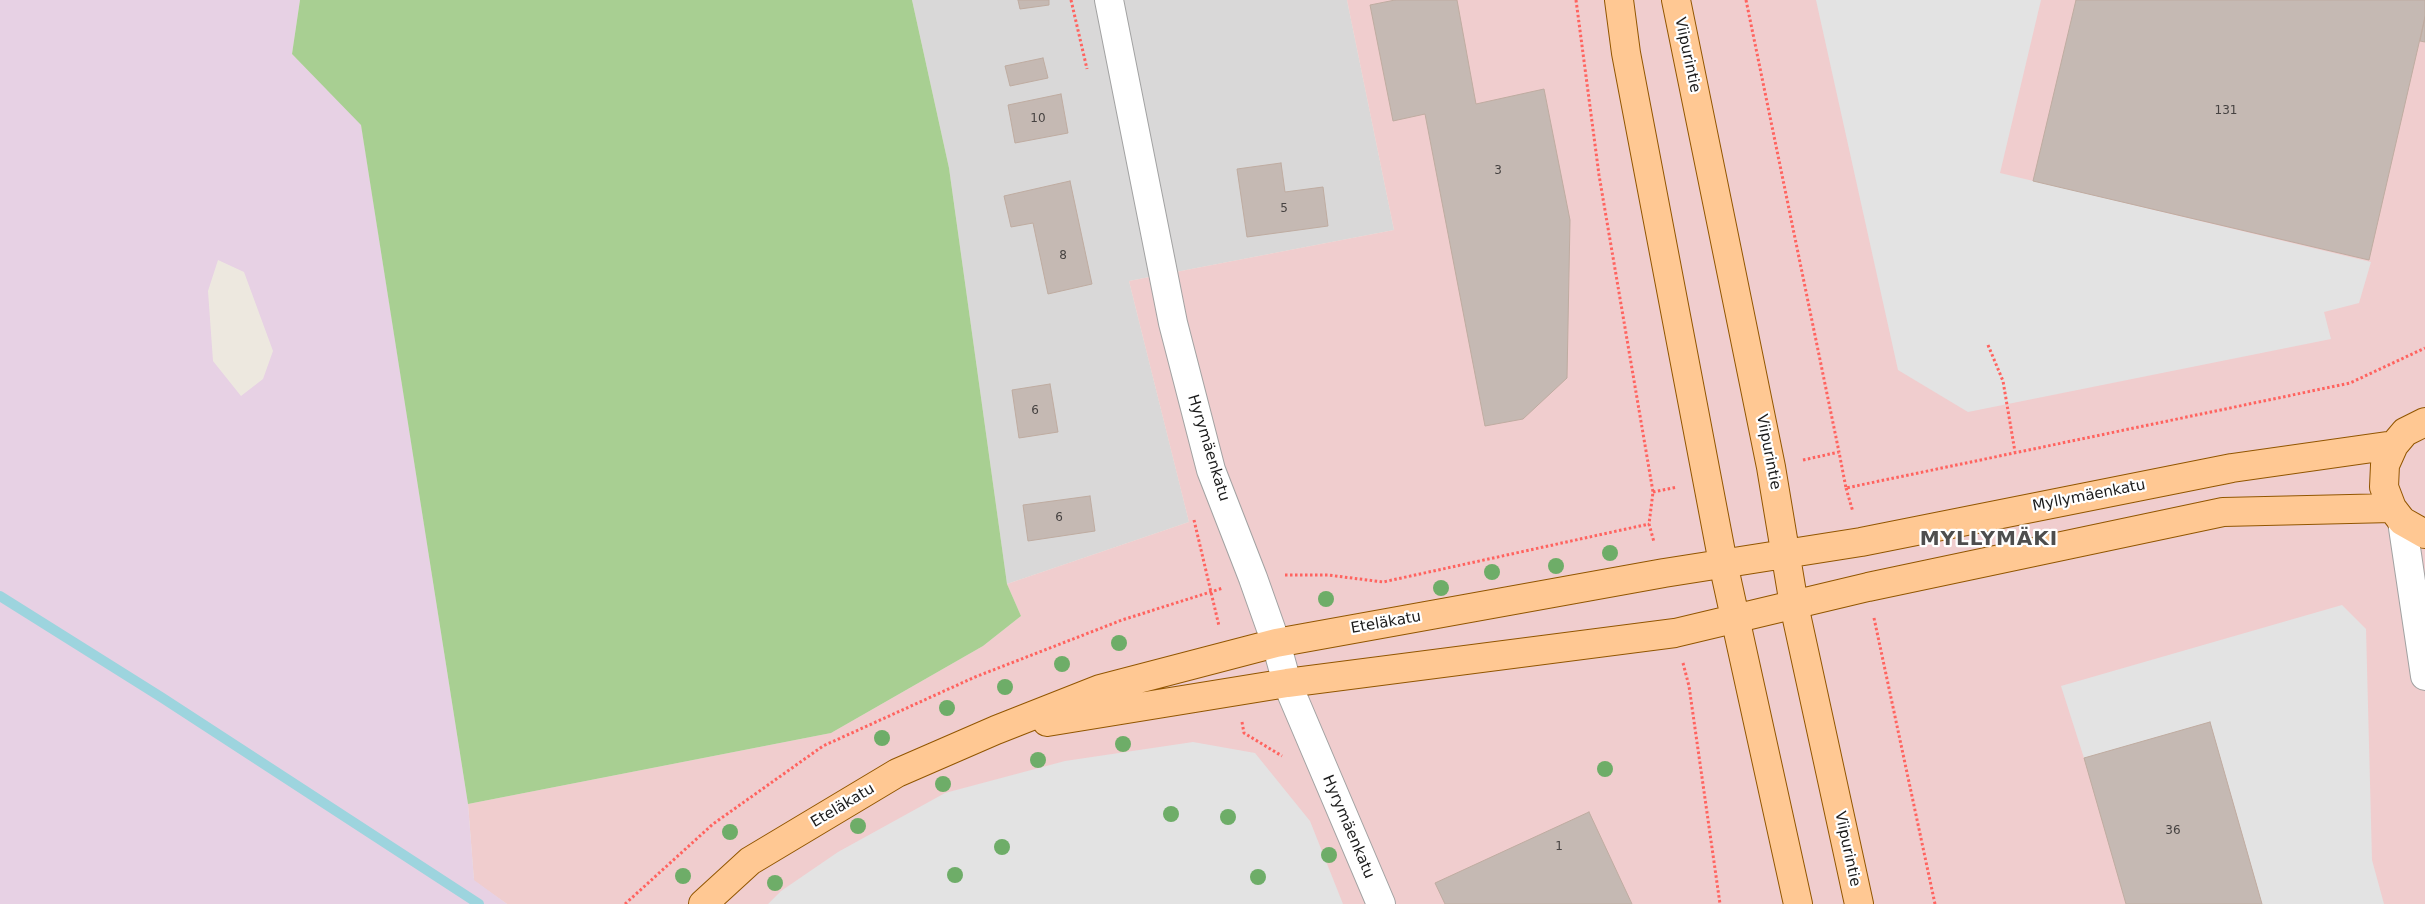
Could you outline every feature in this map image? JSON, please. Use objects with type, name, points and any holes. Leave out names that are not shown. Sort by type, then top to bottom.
[{"type":"main road","points":[[1619,0],[1628,63],[1723,563],[1798,904]]},
{"type":"main road","name":"Viipurintie","points":[[1676,0],[1771,467],[1794,605],[1859,904]]},
{"type":"main road","points":[[2423,420],[2405,432],[2394,444],[2385,465],[2384,487],[2397,514],[2425,534]]},
{"type":"main road","name":"Myllymäenkatu","points":[[1785,555],[1861,542],[2232,468],[2394,444]]},
{"type":"main road","points":[[1794,605],[1868,587],[2223,512],[2397,514]]},
{"type":"main road","name":"Eteläkatu","points":[[703,904],[750,861],[898,773],[996,730],[1100,689],[1276,643],[1664,573],[1785,555]]},
{"type":"main road","name":"Eteläkatu","points":[[996,730],[1236,691],[1675,633],[1794,605]]},
{"type":"street","name":"Hyrymäenkatu","points":[[1109,0],[1172,323],[1211,470],[1253,578],[1276,643],[1287,684],[1381,904]]},
{"type":"street","points":[[2397,514],[2425,676]]},
{"type":"path","points":[[1576,0],[1599,175],[1653,492],[1648,524],[1664,573]]},
{"type":"path","points":[[1746,0],[1838,452],[1861,542]]},
{"type":"path","points":[[1988,346],[2003,381],[2015,452]]},
{"type":"path","points":[[1846,488],[2350,383],[2425,348]]},
{"type":"path","points":[[1771,467],[1838,452]]},
{"type":"path","points":[[1653,492],[1707,481]]},
{"type":"path","points":[[625,904],[713,824],[823,746],[975,677],[1122,620],[1253,578],[1328,575],[1384,582],[1648,524]]},
{"type":"path","points":[[1868,587],[1935,904]]},
{"type":"path","points":[[1210,592],[1227,655]]},
{"type":"path","points":[[1675,633],[1689,686],[1720,904]]},
{"type":"path","points":[[1236,691],[1244,733],[1282,756],[1287,764]]},
{"type":"shaded area","points":[[0,0],[300,0],[292,54],[361,124],[468,804],[474,880],[507,904],[0,904]],"holes":[[[218,260],[244,272],[273,351],[263,379],[241,396],[213,361],[208,291]]]},
{"type":"shaded area","points":[[912,0],[1347,0],[1394,230],[1129,281],[1189,522],[1007,584],[949,168]]},
{"type":"shaded area","points":[[1347,0],[2425,0],[2425,904],[507,904],[474,881],[468,804],[831,733],[983,646],[1021,616],[1007,584],[1189,522],[1129,281],[1394,230]]},
{"type":"shaded area","points":[[1816,0],[2041,0],[2000,173],[2371,262],[2359,303],[2324,312],[2331,339],[1968,412],[1898,370]]},
{"type":"shaded area","points":[[2342,605],[2366,629],[2372,860],[2384,904],[2262,904],[2210,722],[2084,758],[2061,686]]},
{"type":"shaded area","points":[[1193,742],[1255,753],[1310,821],[1343,904],[768,904],[781,891],[838,852],[945,793],[1065,761]]},
{"type":"green space","points":[[300,0],[912,0],[949,168],[1007,584],[1021,616],[983,646],[831,733],[468,804],[361,125],[292,54]]},
{"type":"building","points":[[1018,0],[1049,0],[1049,5],[1020,9]]},
{"type":"building","points":[[1395,0],[1457,0],[1476,104],[1544,89],[1570,220],[1567,378],[1523,419],[1485,426],[1425,114],[1393,121],[1370,5]]},
{"type":"building","points":[[2076,0],[2425,0],[2425,17],[2369,260],[2033,181]]},
{"type":"building","points":[[2425,17],[2425,42],[2420,41]]},
{"type":"building","points":[[1043,58],[1048,78],[1010,86],[1005,66]]},
{"type":"building","points":[[1061,94],[1068,133],[1015,143],[1008,105]]},
{"type":"building","points":[[1281,163],[1285,192],[1323,187],[1328,226],[1247,237],[1237,169]]},
{"type":"building","points":[[1070,181],[1092,284],[1048,294],[1033,223],[1011,227],[1004,196]]},
{"type":"building","points":[[1050,384],[1058,432],[1019,438],[1012,390]]},
{"type":"building","points":[[1090,496],[1095,531],[1028,541],[1023,505]]},
{"type":"building","points":[[2210,722],[2262,904],[2126,904],[2084,758]]},
{"type":"building","points":[[1589,812],[1632,904],[1445,904],[1435,883]]},
{"type":"waterway","points":[[0,596],[161,697],[479,904]]},
{"type":"district","name":"MYLLYMÄKI","points":[[1989,540]]}]
